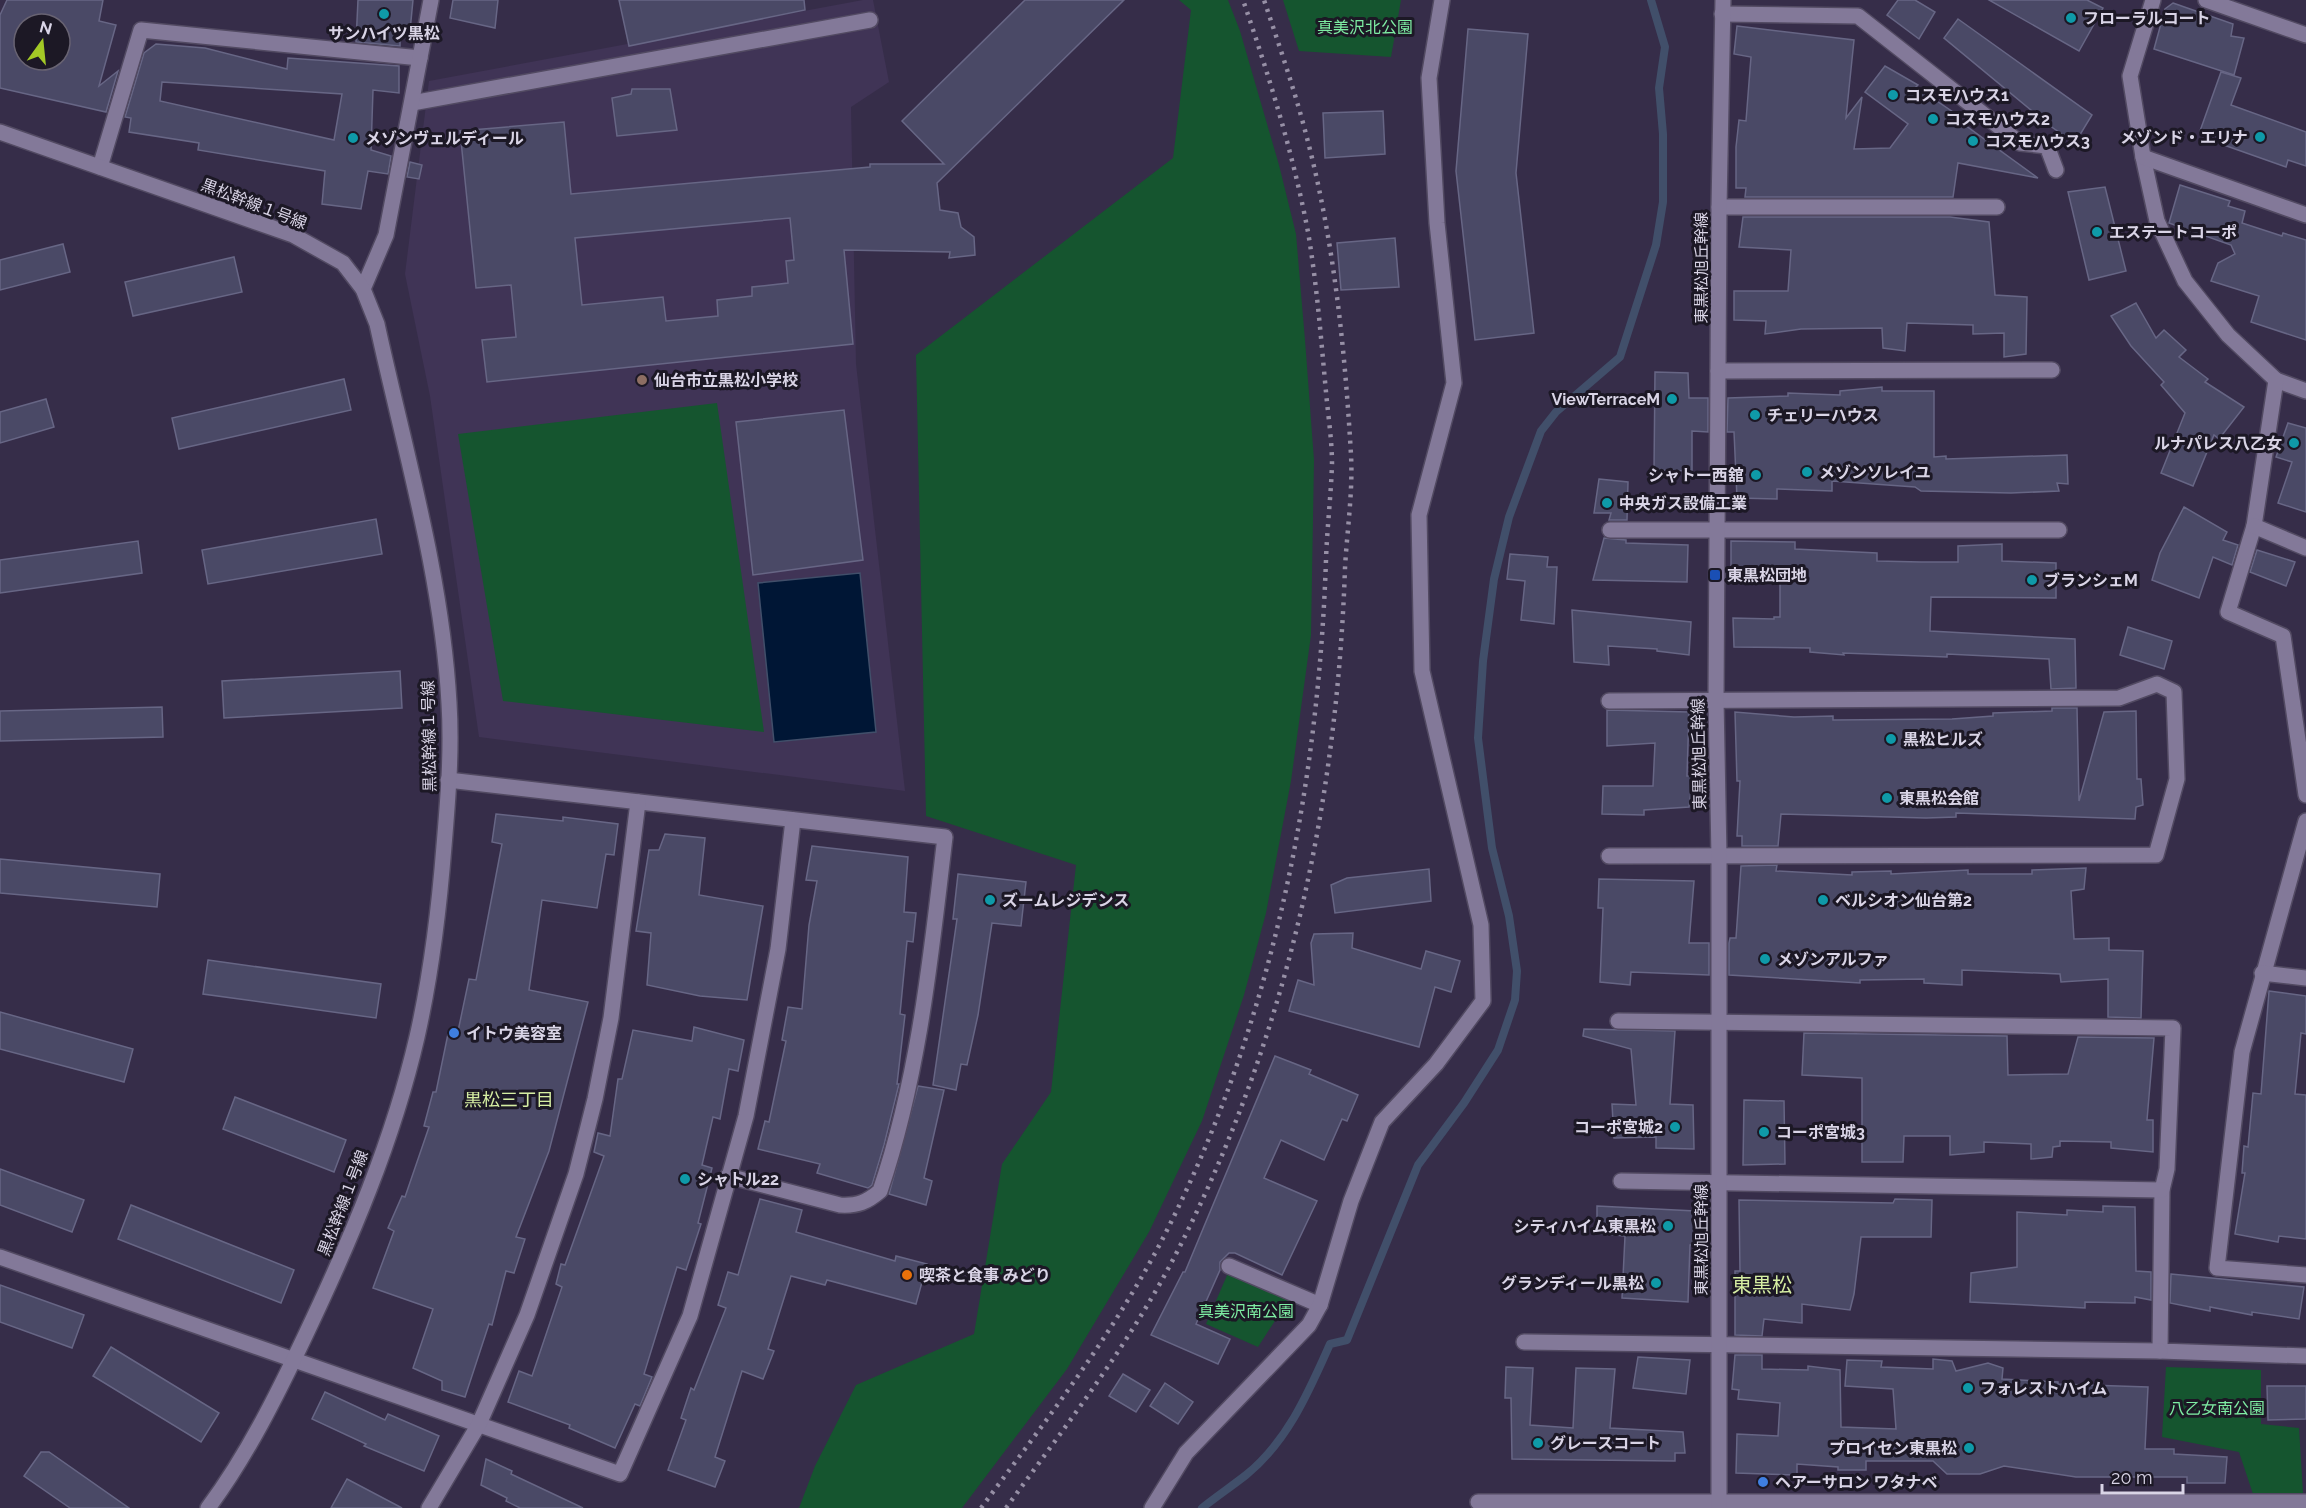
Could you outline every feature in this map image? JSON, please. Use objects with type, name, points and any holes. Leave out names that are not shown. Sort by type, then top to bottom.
[{"type":"street","points":[[363,289],[386,235],[431,0]]},
{"type":"street","points":[[1152,1508],[1186,1453],[1309,1325],[1320,1305],[1351,1201],[1382,1122],[1436,1064],[1483,1001],[1481,925],[1422,671],[1419,515],[1454,383],[1437,223],[1429,78],[1442,0]]},
{"type":"street","points":[[2152,0],[2130,76],[2143,157],[2157,221],[2185,281],[2228,335],[2276,380],[2306,391]]},
{"type":"street","points":[[2206,0],[2306,35]]},
{"type":"street","points":[[1723,7],[1857,16],[2020,143],[2047,146],[2056,170]]},
{"type":"street","name":"東黒松旭丘幹線","points":[[1719,1505],[1719,856],[1716,700],[1719,207],[1723,7]]},
{"type":"street","points":[[412,103],[870,20]]},
{"type":"street","points":[[100,167],[141,30],[420,58]]},
{"type":"street","name":"黒松幹線１号線","points":[[0,132],[293,235],[343,263],[363,289],[377,324],[439,615],[449,704],[448,780],[442,874],[417,1037],[393,1120],[367,1196],[335,1273],[294,1359],[248,1444],[208,1508]]},
{"type":"street","points":[[2143,157],[2306,215]]},
{"type":"street","points":[[1719,207],[1997,207]]},
{"type":"street","points":[[1718,371],[2052,370]]},
{"type":"street","points":[[2276,380],[2254,526],[2228,612],[2283,636],[2306,795]]},
{"type":"street","points":[[2254,526],[2306,548]]},
{"type":"street","points":[[1610,530],[2059,530]]},
{"type":"street","points":[[1609,700],[2119,698],[2157,684],[2174,692],[2176,779],[2156,855],[1610,856]]},
{"type":"street","points":[[448,780],[945,837],[929,979],[910,1083],[880,1191],[868,1202],[854,1206],[840,1205],[728,1176]]},
{"type":"street","points":[[429,1508],[479,1424],[527,1315],[554,1244],[595,1099],[611,1018],[638,802]]},
{"type":"street","points":[[0,1257],[620,1474],[690,1316],[746,1116],[778,949],[793,820]]},
{"type":"street","points":[[2306,821],[2262,973],[2242,1052],[2217,1268],[2306,1275]]},
{"type":"street","points":[[2262,973],[2306,978]]},
{"type":"street","points":[[1618,1021],[2173,1028],[2167,1169],[2162,1190],[2160,1351]]},
{"type":"street","points":[[1621,1181],[2162,1190]]},
{"type":"street","points":[[1229,1266],[1320,1305]]},
{"type":"street","points":[[1524,1342],[2160,1351],[2306,1356]]},
{"type":"street","points":[[1478,1502],[1719,1505],[2191,1505],[2306,1502]]},
{"type":"shaded area","name":"仙台市立黒松小学校","points":[[873,0],[889,82],[851,107],[856,364],[905,791],[479,737],[430,396],[405,274],[429,81]]},
{"type":"green space","points":[[1179,0],[1228,0],[1240,31],[1279,165],[1296,234],[1314,460],[1311,635],[1291,781],[1266,913],[1244,995],[1202,1121],[1149,1232],[1067,1369],[962,1508],[799,1508],[815,1466],[856,1385],[974,1334],[1002,1164],[1051,1092],[1076,865],[926,816],[916,355],[1173,158],[1191,10]]},
{"type":"green space","name":"真美沢北公園","points":[[1283,0],[1401,0],[1391,57],[1299,51]]},
{"type":"green space","points":[[717,403],[764,732],[503,701],[458,434]]},
{"type":"green space","name":"真美沢南公園","points":[[1228,1273],[1291,1296],[1258,1347],[1206,1324]]},
{"type":"green space","name":"八乙女南公園","points":[[2166,1367],[2261,1370],[2261,1424],[2299,1428],[2303,1493],[2254,1497],[2239,1452],[2162,1437]]},
{"type":"water","points":[[860,573],[876,732],[774,742],[758,583]]},
{"type":"building","points":[[7,0],[103,0],[99,21],[116,25],[99,86],[118,71],[106,112],[0,88],[0,15]]},
{"type":"building","name":"サンハイツ黒松","points":[[358,0],[413,0],[410,31],[400,31],[400,46],[356,42]]},
{"type":"building","points":[[453,0],[498,0],[495,28],[450,18]]},
{"type":"building","points":[[619,0],[804,0],[805,10],[629,46]]},
{"type":"building","points":[[1025,0],[1124,0],[937,183],[940,210],[958,213],[961,227],[974,237],[975,255],[949,258],[950,252],[844,250],[853,344],[487,382],[482,340],[516,337],[511,285],[476,288],[460,131],[564,122],[571,194],[870,167],[870,164],[944,164],[902,121]],"holes":[[[790,218],[794,260],[786,261],[788,283],[752,287],[752,296],[717,300],[718,316],[666,321],[663,297],[582,305],[575,238]]]},
{"type":"building","points":[[1898,0],[1915,0],[1935,12],[1919,39],[1887,15]]},
{"type":"building","name":"フローラルコート","points":[[1989,0],[2087,0],[2103,8],[2079,51]]},
{"type":"building","points":[[2173,3],[2233,24],[2231,36],[2244,38],[2234,75],[2154,49],[2165,9]]},
{"type":"building","points":[[1958,19],[2092,115],[2075,143],[2031,113],[2032,111],[1944,38]]},
{"type":"building","points":[[1737,26],[1854,40],[1846,118],[1862,97],[1854,149],[1890,148],[1908,124],[1865,92],[1885,66],[1918,85],[1916,87],[1956,114],[1954,117],[2038,178],[1958,163],[1953,197],[1745,197],[1746,188],[1736,188],[1736,147],[1739,120],[1746,121],[1751,57],[1734,54]]},
{"type":"building","points":[[1468,29],[1528,34],[1516,173],[1534,333],[1475,340],[1456,171]]},
{"type":"building","points":[[156,44],[205,48],[287,69],[288,58],[399,66],[399,93],[373,90],[371,150],[391,156],[388,174],[368,171],[361,209],[322,204],[325,171],[198,150],[199,143],[129,132],[131,118],[125,117],[144,53]],"holes":[[[162,82],[342,94],[334,140],[160,101]]]},
{"type":"building","points":[[2221,72],[2241,78],[2231,105],[2306,132],[2306,166],[2288,160],[2286,167],[2221,144],[2223,139],[2200,131]]},
{"type":"building","points":[[632,89],[670,89],[677,130],[617,136],[612,98],[631,94]]},
{"type":"building","points":[[1383,111],[1385,154],[1325,158],[1323,113]]},
{"type":"building","points":[[410,162],[422,165],[419,179],[407,177]]},
{"type":"building","points":[[2180,185],[2230,201],[2228,206],[2245,211],[2242,223],[2282,236],[2283,233],[2306,240],[2306,340],[2251,322],[2259,296],[2211,281],[2218,263],[2235,254],[2231,245],[2169,223]]},
{"type":"building","name":"エステートコーポ","points":[[2105,187],[2126,271],[2089,280],[2068,192]]},
{"type":"building","points":[[1743,217],[1950,217],[1989,222],[1995,295],[2027,297],[2026,354],[2004,357],[2004,333],[1973,334],[1973,325],[1907,323],[1905,351],[1883,348],[1882,328],[1801,329],[1765,334],[1766,321],[1734,320],[1734,291],[1788,291],[1791,250],[1739,247]]},
{"type":"building","points":[[1395,238],[1399,287],[1341,290],[1337,243]]},
{"type":"building","points":[[63,244],[70,272],[0,290],[0,260]]},
{"type":"building","points":[[234,257],[242,292],[133,316],[125,282]]},
{"type":"building","points":[[2136,303],[2156,338],[2164,330],[2186,350],[2179,357],[2208,379],[2205,382],[2244,407],[2219,439],[2214,435],[2193,486],[2161,473],[2185,413],[2161,385],[2164,382],[2131,346],[2111,316]]},
{"type":"building","points":[[1655,372],[1688,373],[1689,398],[1708,398],[1708,432],[1692,431],[1692,471],[1654,470]]},
{"type":"building","points":[[344,379],[351,410],[179,449],[172,418]]},
{"type":"building","points":[[1882,387],[1882,391],[1934,391],[1934,457],[1946,456],[1946,459],[2067,455],[2068,484],[2057,483],[2059,491],[2011,493],[1921,491],[1915,487],[1832,481],[1832,491],[1777,489],[1777,499],[1737,498],[1734,432],[1727,432],[1728,398],[1788,396],[1788,393],[1840,395],[1840,391]]},
{"type":"building","points":[[46,399],[54,427],[0,443],[0,412]]},
{"type":"building","points":[[844,410],[863,560],[753,575],[736,422]]},
{"type":"building","points":[[2288,423],[2306,428],[2306,512],[2278,503],[2292,462],[2276,457]]},
{"type":"building","name":"中央ガス設備工業","points":[[1599,479],[1628,482],[1627,520],[1609,520],[1611,513],[1594,513]]},
{"type":"building","points":[[2184,507],[2227,532],[2223,540],[2238,545],[2232,565],[2213,557],[2199,598],[2152,580],[2160,553]]},
{"type":"building","points":[[376,519],[382,554],[208,584],[202,550]]},
{"type":"building","points":[[1604,538],[1626,540],[1626,543],[1688,545],[1687,582],[1593,580]]},
{"type":"building","points":[[138,541],[142,573],[0,593],[0,560]]},
{"type":"building","points":[[1731,541],[1795,542],[1795,549],[1877,553],[1877,561],[1921,562],[1958,562],[1958,546],[2002,544],[2002,561],[2056,563],[2056,598],[1931,597],[1930,631],[2075,639],[2076,688],[2051,689],[2049,659],[1947,654],[1947,657],[1843,653],[1844,655],[1810,652],[1810,648],[1734,647],[1733,618],[1774,619],[1774,617],[1780,617],[1780,575],[1731,574]]},
{"type":"building","points":[[2257,550],[2295,562],[2286,586],[2250,572]]},
{"type":"building","points":[[1510,554],[1548,557],[1547,567],[1557,567],[1554,624],[1521,620],[1525,581],[1507,579]]},
{"type":"building","points":[[1572,610],[1691,622],[1689,655],[1657,651],[1657,649],[1608,646],[1609,665],[1574,662]]},
{"type":"building","points":[[2128,627],[2172,641],[2164,669],[2120,655]]},
{"type":"building","points":[[400,671],[402,708],[224,718],[222,681]]},
{"type":"building","points":[[162,707],[163,737],[0,741],[0,711]]},
{"type":"building","points":[[2052,708],[2077,708],[2079,801],[2104,712],[2136,711],[2137,779],[2141,779],[2143,805],[2136,807],[2135,819],[1956,813],[1956,817],[1926,818],[1781,814],[1778,846],[1742,846],[1742,836],[1737,836],[1740,781],[1737,781],[1735,712],[1794,717],[1833,716],[1833,720],[1952,719],[1993,716],[1993,713],[2052,711]]},
{"type":"building","points":[[1607,710],[1689,712],[1687,776],[1693,776],[1689,807],[1644,810],[1644,815],[1602,814],[1603,786],[1653,786],[1655,743],[1607,746]]},
{"type":"building","points":[[496,814],[563,821],[563,817],[618,824],[614,855],[606,854],[597,908],[542,900],[529,990],[588,1002],[549,1151],[516,1237],[525,1239],[514,1273],[506,1271],[492,1325],[489,1324],[465,1397],[442,1390],[442,1381],[413,1368],[433,1309],[373,1288],[394,1231],[388,1228],[402,1196],[405,1197],[429,1127],[424,1126],[433,1092],[436,1092],[448,1034],[457,1036],[469,979],[476,980],[502,844],[492,842]]},
{"type":"building","points":[[665,834],[705,838],[699,895],[763,906],[747,1000],[700,996],[647,985],[651,933],[636,931],[649,850],[659,850]]},
{"type":"building","points":[[812,846],[908,857],[904,912],[916,913],[913,942],[907,941],[900,1014],[905,1015],[897,1084],[899,1084],[884,1145],[872,1185],[868,1188],[817,1173],[820,1164],[758,1149],[765,1121],[769,1122],[786,1041],[782,1040],[788,1007],[802,1009],[809,925],[817,881],[806,880]]},
{"type":"building","points":[[0,859],[160,874],[157,907],[0,893]]},
{"type":"building","points":[[1777,865],[1776,871],[1852,875],[1852,872],[1891,871],[1891,874],[1968,870],[1968,874],[2032,874],[2032,870],[2086,868],[2084,889],[2071,891],[2074,939],[2109,938],[2109,950],[2143,951],[2141,1018],[2108,1017],[2108,979],[2061,982],[2060,974],[1962,970],[1962,985],[1924,983],[1924,979],[1860,980],[1860,983],[1729,975],[1729,943],[1730,938],[1736,938],[1741,866]]},
{"type":"building","points":[[1429,869],[1431,901],[1335,913],[1331,885],[1347,878]]},
{"type":"building","points":[[958,874],[1026,882],[1021,926],[992,923],[978,1015],[967,1065],[961,1064],[956,1090],[933,1085],[957,919],[953,919]]},
{"type":"building","points":[[1599,879],[1694,881],[1689,943],[1709,943],[1709,975],[1631,972],[1630,985],[1600,982],[1603,908],[1598,908]]},
{"type":"building","points":[[1353,933],[1352,948],[1421,969],[1426,951],[1460,961],[1451,992],[1435,987],[1419,1047],[1289,1011],[1298,980],[1314,985],[1311,943],[1314,934]]},
{"type":"building","points":[[208,960],[381,984],[376,1018],[203,994]]},
{"type":"building","points":[[2269,991],[2306,996],[2306,1034],[2301,1033],[2295,1094],[2306,1095],[2306,1239],[2279,1236],[2278,1242],[2235,1234],[2245,1173],[2242,1173],[2244,1146],[2248,1147],[2253,1093],[2261,1094]]},
{"type":"building","points":[[0,1012],[133,1049],[124,1082],[0,1049]]},
{"type":"building","points":[[694,1027],[744,1040],[738,1071],[729,1069],[720,1119],[713,1117],[702,1165],[712,1168],[698,1223],[701,1224],[686,1270],[677,1267],[644,1374],[652,1377],[640,1406],[635,1404],[615,1448],[569,1428],[570,1425],[508,1402],[519,1371],[532,1376],[562,1287],[556,1284],[561,1264],[565,1265],[604,1156],[594,1152],[598,1133],[610,1136],[618,1079],[622,1079],[633,1030],[692,1041]]},
{"type":"building","points":[[1584,1029],[1675,1031],[1670,1104],[1693,1105],[1694,1149],[1656,1148],[1656,1137],[1614,1138],[1612,1104],[1636,1105],[1631,1049],[1583,1036]]},
{"type":"building","points":[[1804,1033],[2007,1036],[2008,1075],[2068,1074],[2078,1037],[2154,1038],[2147,1120],[2153,1120],[2153,1152],[2111,1148],[2111,1142],[2060,1141],[2060,1146],[2053,1147],[2052,1157],[2031,1159],[2031,1144],[1984,1142],[1984,1152],[1950,1155],[1950,1136],[1904,1136],[1903,1162],[1862,1162],[1862,1078],[1802,1075]]},
{"type":"building","points":[[1275,1056],[1311,1070],[1309,1074],[1358,1095],[1347,1121],[1342,1119],[1324,1160],[1281,1140],[1264,1178],[1317,1201],[1282,1275],[1235,1253],[1229,1253],[1220,1262],[1220,1270],[1196,1324],[1230,1339],[1218,1364],[1151,1335],[1185,1272]]},
{"type":"building","points":[[918,1086],[944,1090],[924,1178],[932,1181],[926,1205],[889,1194]]},
{"type":"building","points":[[235,1097],[346,1140],[334,1172],[223,1129]]},
{"type":"building","name":"コーポ宮城3","points":[[1744,1100],[1784,1101],[1785,1164],[1743,1165]]},
{"type":"building","points":[[0,1169],[84,1200],[72,1232],[0,1205]]},
{"type":"building","points":[[760,1199],[802,1210],[796,1232],[895,1261],[896,1256],[927,1264],[916,1304],[827,1280],[825,1285],[791,1276],[768,1349],[774,1351],[763,1379],[742,1371],[715,1457],[725,1461],[715,1487],[668,1470],[686,1420],[681,1418],[691,1388],[694,1390],[726,1308],[718,1305],[728,1272],[738,1275]]},
{"type":"building","points":[[1895,1199],[1932,1200],[1931,1237],[1861,1237],[1850,1310],[1802,1304],[1802,1323],[1764,1319],[1762,1336],[1735,1335],[1735,1271],[1740,1271],[1739,1200],[1893,1203]]},
{"type":"building","points":[[131,1205],[294,1270],[281,1303],[118,1239]]},
{"type":"building","points":[[1597,1206],[1695,1211],[1693,1245],[1690,1245],[1688,1302],[1622,1298],[1625,1236],[1597,1233]]},
{"type":"building","points":[[2103,1206],[2135,1207],[2136,1271],[2151,1272],[2151,1300],[2135,1297],[2135,1303],[2085,1302],[2085,1308],[1970,1302],[1971,1273],[2017,1267],[2017,1212],[2067,1215],[2067,1210],[2103,1212]]},
{"type":"building","points":[[2171,1274],[2304,1287],[2299,1319],[2252,1312],[2252,1315],[2210,1307],[2210,1311],[2170,1303]]},
{"type":"building","points":[[0,1285],[84,1315],[72,1348],[0,1322]]},
{"type":"building","points":[[111,1347],[219,1413],[201,1442],[93,1376]]},
{"type":"building","points":[[1735,1355],[1762,1355],[1762,1369],[1808,1370],[1808,1366],[1840,1370],[1841,1427],[1896,1429],[1893,1389],[1845,1386],[1847,1360],[1882,1361],[1881,1367],[1933,1369],[1933,1359],[1952,1361],[1956,1371],[1988,1363],[2003,1368],[2002,1379],[2058,1382],[2058,1384],[2148,1387],[2145,1449],[2174,1449],[2174,1454],[2227,1457],[2225,1483],[2187,1483],[2187,1477],[2076,1477],[2004,1466],[1980,1474],[1947,1474],[1933,1461],[1866,1461],[1866,1470],[1838,1470],[1838,1467],[1797,1464],[1797,1475],[1736,1473],[1737,1434],[1778,1436],[1780,1403],[1738,1399],[1739,1390],[1732,1389]]},
{"type":"building","points":[[1638,1357],[1690,1360],[1686,1394],[1633,1388]]},
{"type":"building","points":[[1506,1367],[1533,1368],[1530,1425],[1573,1428],[1576,1368],[1615,1369],[1610,1428],[1683,1432],[1685,1453],[1675,1453],[1675,1461],[1512,1459],[1511,1398],[1505,1398]]},
{"type":"building","points":[[1123,1374],[1150,1390],[1136,1412],[1109,1396]]},
{"type":"building","points":[[1165,1383],[1193,1402],[1178,1424],[1150,1406]]},
{"type":"building","points":[[2267,1386],[2306,1386],[2306,1419],[2268,1420]]},
{"type":"building","points":[[325,1392],[385,1420],[388,1414],[439,1436],[424,1471],[364,1446],[366,1444],[312,1419]]},
{"type":"building","points":[[41,1452],[49,1452],[129,1508],[70,1508],[24,1476]]},
{"type":"building","points":[[486,1459],[512,1471],[511,1474],[583,1508],[520,1508],[506,1501],[507,1498],[481,1485]]},
{"type":"building","points":[[347,1479],[402,1508],[331,1508]]},
{"type":"waterway","points":[[1202,1508],[1246,1475],[1274,1447],[1296,1414],[1330,1344],[1347,1340],[1418,1165],[1464,1103],[1498,1050],[1515,1000],[1517,971],[1509,916],[1492,848],[1478,738],[1483,661],[1494,579],[1509,517],[1541,431],[1556,412],[1620,357],[1656,245],[1663,202],[1663,134],[1659,88],[1665,47],[1651,0]]},
{"type":"railway","points":[[981,1508],[1029,1444],[1121,1312],[1161,1242],[1199,1162],[1232,1080],[1259,996],[1281,910],[1299,824],[1312,736],[1321,648],[1332,464],[1331,446],[1308,232],[1280,115],[1243,0]]},
{"type":"railway","points":[[1006,1508],[1098,1381],[1141,1316],[1179,1248],[1217,1167],[1249,1085],[1277,1002],[1300,917],[1317,832],[1331,745],[1340,657],[1351,455],[1342,336],[1324,216],[1302,120],[1264,0]]},
{"type":"place","name":"サンハイツ黒松","points":[[384,14]]},
{"type":"place","name":"フローラルコート","points":[[2071,18]]},
{"type":"place","name":"コスモハウス1","points":[[1893,95]]},
{"type":"place","name":"コスモハウス2","points":[[1933,119]]},
{"type":"place","name":"メゾンド・エリナ","points":[[2260,137]]},
{"type":"place","name":"メゾンヴェルディール","points":[[353,138]]},
{"type":"place","name":"コスモハウス3","points":[[1973,141]]},
{"type":"place","name":"エステートコーポ","points":[[2097,232]]},
{"type":"place","name":"仙台市立黒松小学校","points":[[642,380]]},
{"type":"place","name":"ViewTerraceM","points":[[1672,399]]},
{"type":"place","name":"チェリーハウス","points":[[1755,415]]},
{"type":"place","name":"ルナパレス八乙女","points":[[2294,443]]},
{"type":"place","name":"メゾンソレイユ","points":[[1807,472]]},
{"type":"place","name":"シャトー西舘","points":[[1756,475]]},
{"type":"place","name":"中央ガス設備工業","points":[[1607,503]]},
{"type":"place","name":"東黒松団地","points":[[1715,575]]},
{"type":"place","name":"ブランシェM","points":[[2032,580]]},
{"type":"place","name":"黒松ヒルズ","points":[[1891,739]]},
{"type":"place","name":"東黒松会館","points":[[1887,798]]},
{"type":"place","name":"ズームレジデンス","points":[[990,900]]},
{"type":"place","name":"ベルシオン仙台第2","points":[[1823,900]]},
{"type":"place","name":"メゾンアルファ","points":[[1765,959]]},
{"type":"place","name":"イトウ美容室","points":[[454,1033]]},
{"type":"place","name":"コーポ宮城2","points":[[1675,1127]]},
{"type":"place","name":"コーポ宮城3","points":[[1764,1132]]},
{"type":"place","name":"シャトル22","points":[[685,1179]]},
{"type":"place","name":"シティハイム東黒松","points":[[1668,1226]]},
{"type":"place","name":"喫茶と食事 みどり","points":[[907,1275]]},
{"type":"place","name":"グランディール黒松","points":[[1656,1283]]},
{"type":"place","name":"フォレストハイム","points":[[1968,1388]]},
{"type":"place","name":"グレースコート","points":[[1538,1443]]},
{"type":"place","name":"プロイセン東黒松","points":[[1969,1448]]},
{"type":"place","name":"ヘアーサロン ワタナベ","points":[[1763,1482]]},
{"type":"district","name":"黒松三丁目","points":[[509,1099]]},
{"type":"district","name":"東黒松","points":[[1762,1285]]}]
